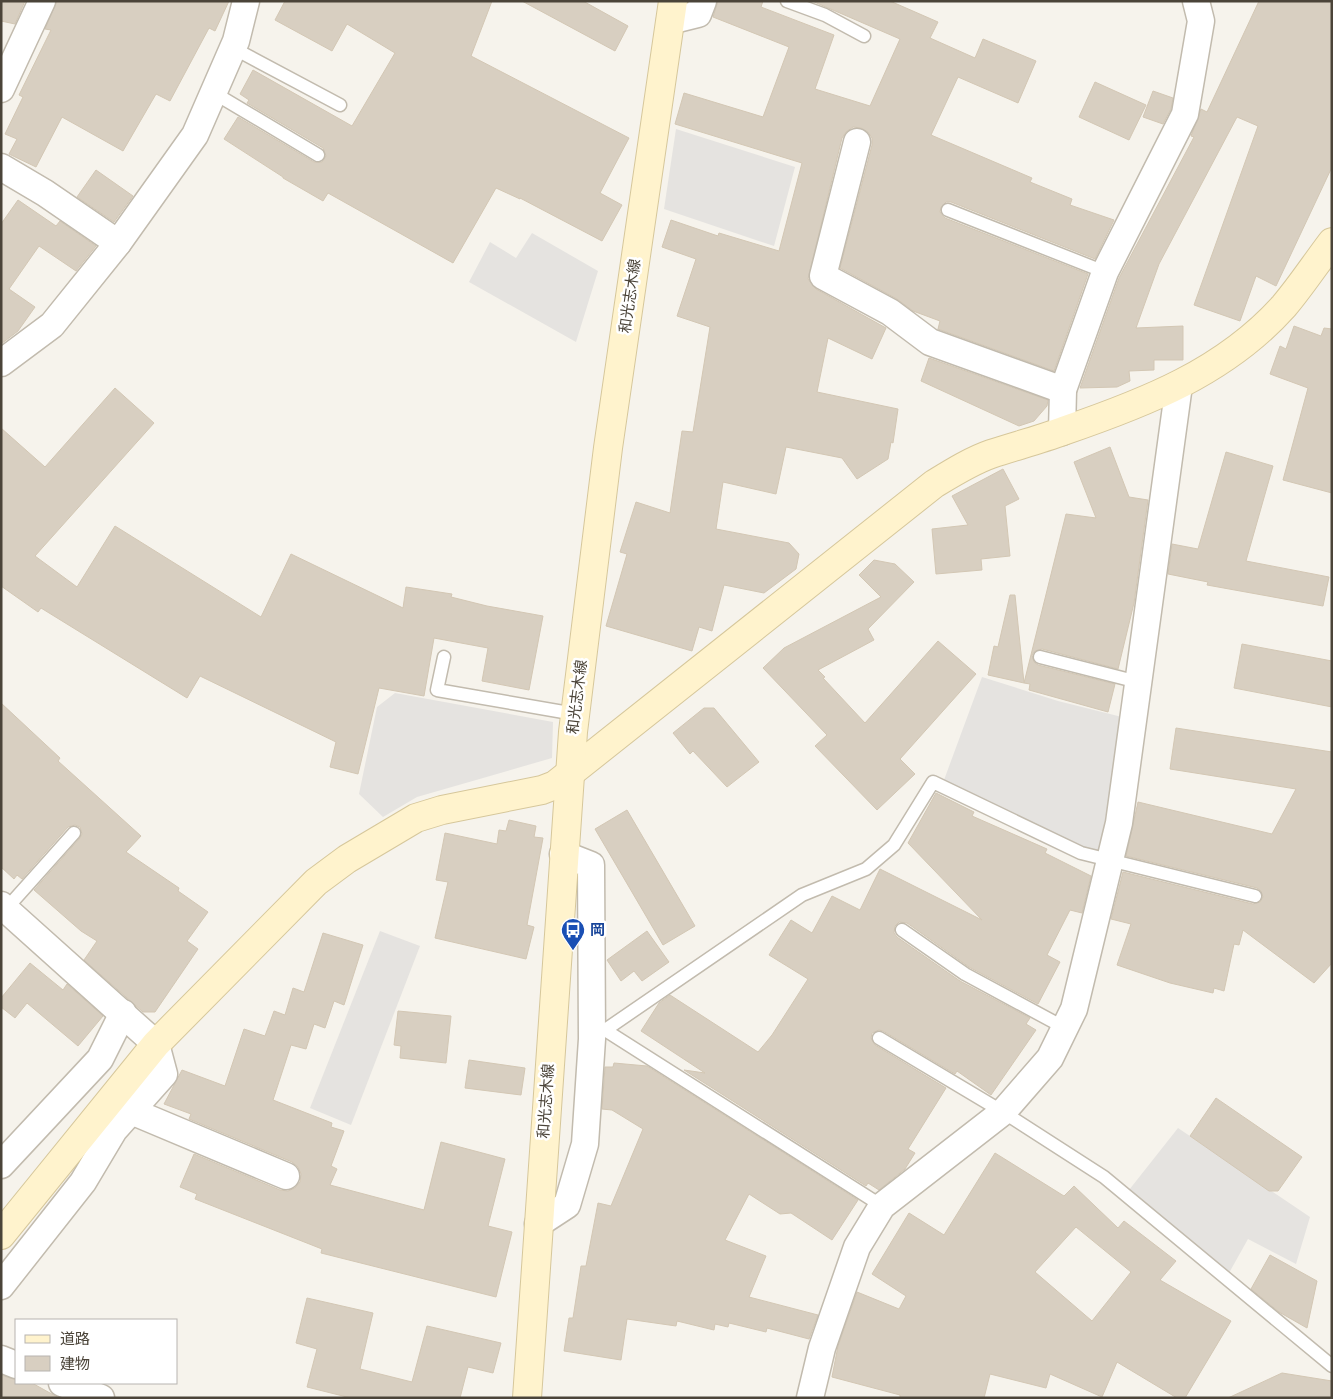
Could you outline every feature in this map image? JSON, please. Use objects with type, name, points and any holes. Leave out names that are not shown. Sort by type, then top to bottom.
[{"type":"street","points":[[1,89],[42,1]]},
{"type":"street","points":[[1,364],[52,325],[118,243],[195,135],[233,48],[246,1]]},
{"type":"street","points":[[671,11],[698,14],[703,1]]},
{"type":"street","points":[[1062,432],[1063,390],[1105,272],[1185,114],[1201,21],[1196,1]]},
{"type":"street","name":"和光志木線","points":[[527,1398],[563,854],[575,714],[608,448],[671,11]]},
{"type":"street","points":[[856,142],[823,276],[890,312],[930,342],[1063,390]]},
{"type":"street","points":[[1,167],[45,193],[118,243]]},
{"type":"street","points":[[1,1235],[156,1044],[316,882],[347,859],[403,825],[429,813],[542,790],[569,776],[919,494],[951,474],[990,455],[1062,432],[1144,401],[1200,375],[1239,348],[1284,306],[1332,242]]},
{"type":"street","points":[[810,1398],[822,1348],[857,1247],[882,1206],[1003,1112],[1050,1058],[1074,1009],[1111,860],[1138,682],[1179,385]]},
{"type":"street","points":[[538,1224],[567,1205],[585,1144],[599,1035],[591,866],[563,854]]},
{"type":"street","points":[[1,1286],[83,1182],[114,1130],[164,1074],[156,1044],[3,907]]},
{"type":"street","points":[[1,1165],[100,1059],[123,1013]]},
{"type":"street","points":[[131,1111],[286,1176]]},
{"type":"street","points":[[1,1359],[15,1365]]},
{"type":"street","points":[[65,1384],[101,1398]]},
{"type":"lane","points":[[787,1],[824,15],[864,36]]},
{"type":"lane","points":[[233,48],[340,105]]},
{"type":"lane","points":[[214,93],[318,155]]},
{"type":"lane","points":[[948,210],[1105,272]]},
{"type":"lane","points":[[444,657],[437,690],[575,714]]},
{"type":"lane","points":[[1040,657],[1138,682]]},
{"type":"lane","points":[[882,1206],[599,1035],[802,894],[866,868],[894,845],[933,782],[1081,853],[1254,896]]},
{"type":"lane","points":[[3,907],[74,832]]},
{"type":"lane","points":[[902,930],[965,974],[1065,1028]]},
{"type":"lane","points":[[879,1038],[1003,1112],[1104,1178],[1332,1366]]},
{"type":"shaded area","points":[[676,129],[795,167],[774,246],[664,209]]},
{"type":"shaded area","points":[[532,233],[598,271],[576,342],[469,282],[490,242],[516,258]]},
{"type":"shaded area","points":[[982,677],[1058,701],[1122,717],[1100,851],[1081,846],[944,780]]},
{"type":"shaded area","points":[[395,693],[553,722],[552,758],[417,797],[383,817],[359,794],[377,707]]},
{"type":"shaded area","points":[[380,931],[420,946],[351,1125],[310,1108]]},
{"type":"shaded area","points":[[1178,1128],[1310,1217],[1296,1264],[1248,1239],[1229,1273],[1129,1190]]},
{"type":"building","points":[[1,1],[25,1],[15,24],[1,21]]},
{"type":"building","points":[[57,1],[229,1],[215,31],[209,28],[170,101],[156,94],[123,151],[62,117],[36,167],[9,154],[17,139],[5,134],[23,97],[19,95],[51,30],[45,29]]},
{"type":"building","points":[[285,1],[492,1],[471,56],[629,138],[600,193],[622,205],[602,241],[520,198],[496,188],[453,263],[328,193],[323,201],[283,178],[224,139],[238,117],[314,162],[322,162],[326,156],[323,148],[247,103],[249,100],[240,94],[253,70],[352,126],[395,53],[347,24],[332,51],[275,20]]},
{"type":"building","points":[[522,1],[583,1],[628,26],[615,51]]},
{"type":"building","points":[[718,1],[763,1],[761,7],[834,35],[815,89],[870,106],[900,39],[812,1],[890,1],[938,22],[930,38],[975,58],[983,39],[1036,61],[1018,103],[958,77],[931,135],[1032,178],[1030,182],[1072,199],[1070,205],[1114,220],[1095,259],[951,202],[946,202],[941,207],[940,212],[945,218],[1088,274],[1054,371],[938,329],[940,321],[913,311],[897,299],[840,268],[872,145],[872,138],[868,132],[861,128],[853,127],[846,132],[842,138],[808,279],[816,289],[886,328],[872,359],[828,338],[817,392],[898,409],[893,443],[891,442],[888,459],[857,479],[842,458],[786,447],[776,494],[723,482],[716,529],[789,543],[799,554],[796,569],[764,593],[724,585],[712,631],[699,627],[692,651],[606,626],[627,554],[620,552],[636,502],[670,513],[682,431],[693,432],[710,327],[677,316],[696,259],[662,247],[671,220],[718,236],[719,233],[779,251],[802,163],[675,124],[684,93],[763,117],[789,47],[713,17]]},
{"type":"building","points":[[1259,1],[1332,1],[1332,167],[1276,286],[1256,276],[1240,321],[1194,305],[1258,126],[1237,117],[1159,264],[1136,328],[1183,326],[1183,360],[1154,360],[1154,370],[1129,371],[1130,381],[1117,387],[1080,388],[1119,278],[1194,137],[1191,136],[1201,109],[1207,112]]},
{"type":"building","points":[[1095,82],[1146,105],[1129,140],[1079,117]]},
{"type":"building","points":[[1153,91],[1173,98],[1171,109],[1163,124],[1143,117]]},
{"type":"building","points":[[96,170],[133,196],[114,222],[77,197]]},
{"type":"building","points":[[18,200],[56,226],[60,221],[96,246],[76,271],[39,246],[9,289],[35,307],[18,331],[1,344],[1,224]]},
{"type":"building","points":[[1294,326],[1321,336],[1324,328],[1332,329],[1332,493],[1283,480],[1308,388],[1270,374],[1280,346],[1286,349]]},
{"type":"building","points":[[929,358],[1048,400],[1047,406],[1034,421],[1019,426],[921,381]]},
{"type":"building","points":[[115,388],[154,423],[35,556],[77,587],[115,526],[261,617],[291,554],[403,608],[406,587],[452,594],[451,597],[487,606],[543,616],[529,690],[482,681],[488,648],[434,638],[424,696],[379,688],[358,774],[330,767],[336,742],[200,676],[187,698],[41,608],[38,612],[1,586],[1,428],[45,467]]},
{"type":"building","points":[[1110,447],[1129,497],[1148,500],[1134,603],[1118,669],[1042,649],[1035,651],[1032,655],[1034,662],[1038,665],[1115,684],[1108,712],[1029,690],[1030,684],[1024,683],[1066,514],[1096,518],[1074,462]]},
{"type":"building","points":[[1226,452],[1273,466],[1246,561],[1329,577],[1323,606],[1207,585],[1208,582],[1168,574],[1172,544],[1198,549]]},
{"type":"building","points":[[1003,469],[1019,499],[1005,506],[1010,556],[981,559],[982,570],[936,574],[932,529],[968,525],[952,496]]},
{"type":"building","points":[[874,560],[895,564],[914,582],[868,629],[874,640],[818,670],[825,677],[823,678],[865,723],[938,641],[976,674],[900,759],[915,774],[877,810],[815,746],[827,735],[763,668],[784,648],[881,597],[859,575]]},
{"type":"building","points":[[1010,595],[1015,595],[1024,683],[988,675],[994,646],[998,647]]},
{"type":"building","points":[[1242,644],[1332,661],[1332,707],[1234,688]]},
{"type":"building","points":[[1,703],[60,758],[58,761],[141,836],[126,852],[179,888],[178,891],[208,912],[187,941],[198,949],[155,1012],[143,1012],[84,960],[97,941],[81,931],[34,890],[80,838],[82,834],[80,827],[75,825],[68,827],[22,879],[17,875],[14,879],[1,867]]},
{"type":"building","points":[[704,708],[714,708],[759,762],[727,787],[693,751],[690,754],[673,733]]},
{"type":"building","points":[[1176,728],[1332,752],[1332,963],[1314,983],[1243,930],[1239,945],[1234,944],[1224,991],[1214,988],[1213,993],[1170,983],[1117,965],[1131,924],[1111,919],[1123,872],[1253,904],[1260,902],[1263,897],[1261,891],[1257,888],[1126,856],[1138,802],[1272,834],[1296,789],[1170,769]]},
{"type":"building","points":[[936,793],[974,812],[972,816],[1047,849],[1045,853],[1091,876],[1082,913],[1070,910],[1047,955],[1060,962],[1038,1004],[969,967],[907,923],[899,922],[895,926],[894,933],[897,937],[960,981],[1030,1018],[1026,1024],[1036,1030],[991,1095],[957,1071],[955,1074],[883,1031],[879,1030],[872,1033],[871,1038],[875,1045],[946,1088],[908,1149],[915,1153],[905,1169],[879,1190],[868,1183],[866,1186],[684,1070],[705,1073],[641,1031],[659,1003],[670,995],[758,1052],[772,1035],[808,979],[769,955],[791,920],[812,933],[832,896],[860,910],[880,869],[982,920],[908,843]]},
{"type":"building","points":[[627,810],[695,926],[663,945],[595,829]]},
{"type":"building","points":[[509,820],[536,826],[534,837],[543,838],[527,925],[534,927],[526,959],[435,938],[448,882],[436,880],[445,833],[497,844],[499,830],[506,831]]},
{"type":"building","points":[[647,931],[669,962],[642,981],[634,971],[621,981],[607,960]]},
{"type":"building","points":[[323,933],[363,945],[344,1005],[334,1001],[325,1028],[314,1024],[306,1049],[291,1045],[273,1100],[332,1123],[331,1127],[344,1131],[331,1166],[337,1169],[330,1185],[424,1210],[441,1142],[505,1159],[488,1226],[512,1232],[496,1297],[321,1253],[322,1249],[195,1199],[197,1194],[180,1187],[194,1154],[280,1190],[288,1191],[295,1188],[300,1182],[301,1174],[298,1167],[292,1162],[189,1119],[191,1114],[164,1104],[182,1070],[225,1086],[244,1029],[265,1036],[274,1011],[285,1015],[293,988],[304,992]]},
{"type":"building","points":[[30,963],[63,990],[67,984],[103,1016],[78,1046],[27,1003],[15,1018],[1,1007],[1,998]]},
{"type":"building","points":[[398,1011],[451,1016],[446,1063],[400,1058],[401,1046],[394,1045]]},
{"type":"building","points":[[469,1060],[525,1068],[521,1095],[465,1088]]},
{"type":"building","points":[[614,1063],[647,1066],[858,1200],[832,1240],[791,1213],[780,1214],[749,1194],[725,1240],[766,1256],[749,1297],[818,1315],[809,1339],[767,1328],[766,1332],[729,1323],[728,1327],[715,1324],[714,1330],[677,1321],[676,1326],[627,1319],[621,1360],[564,1351],[569,1318],[573,1318],[581,1266],[586,1266],[598,1203],[611,1206],[643,1129],[612,1110],[602,1109],[605,1067],[613,1067]]},
{"type":"building","points":[[1216,1098],[1302,1157],[1278,1191],[1269,1191],[1190,1136]]},
{"type":"building","points":[[995,1153],[1064,1196],[1074,1186],[1118,1228],[1124,1221],[1176,1261],[1160,1280],[1231,1321],[1185,1398],[1177,1398],[1117,1362],[1102,1397],[1050,1374],[1046,1388],[990,1374],[984,1398],[900,1398],[900,1395],[832,1377],[838,1346],[857,1292],[899,1309],[906,1296],[872,1274],[909,1213],[944,1235]],"holes":[[[1076,1227],[1131,1272],[1092,1321],[1035,1272]]]},
{"type":"building","points":[[1270,1255],[1317,1281],[1307,1328],[1279,1312],[1251,1289]]},
{"type":"building","points":[[307,1298],[373,1313],[360,1369],[412,1382],[427,1326],[501,1343],[493,1373],[468,1367],[460,1398],[351,1398],[307,1387],[317,1349],[296,1343]]},
{"type":"building","points":[[1282,1373],[1332,1381],[1332,1398],[1228,1398]]},
{"type":"building","points":[[1,1375],[15,1380],[15,1384],[34,1384],[59,1398],[1,1398]]},
{"type":"place","name":"岡","points":[[573,951]]}]
